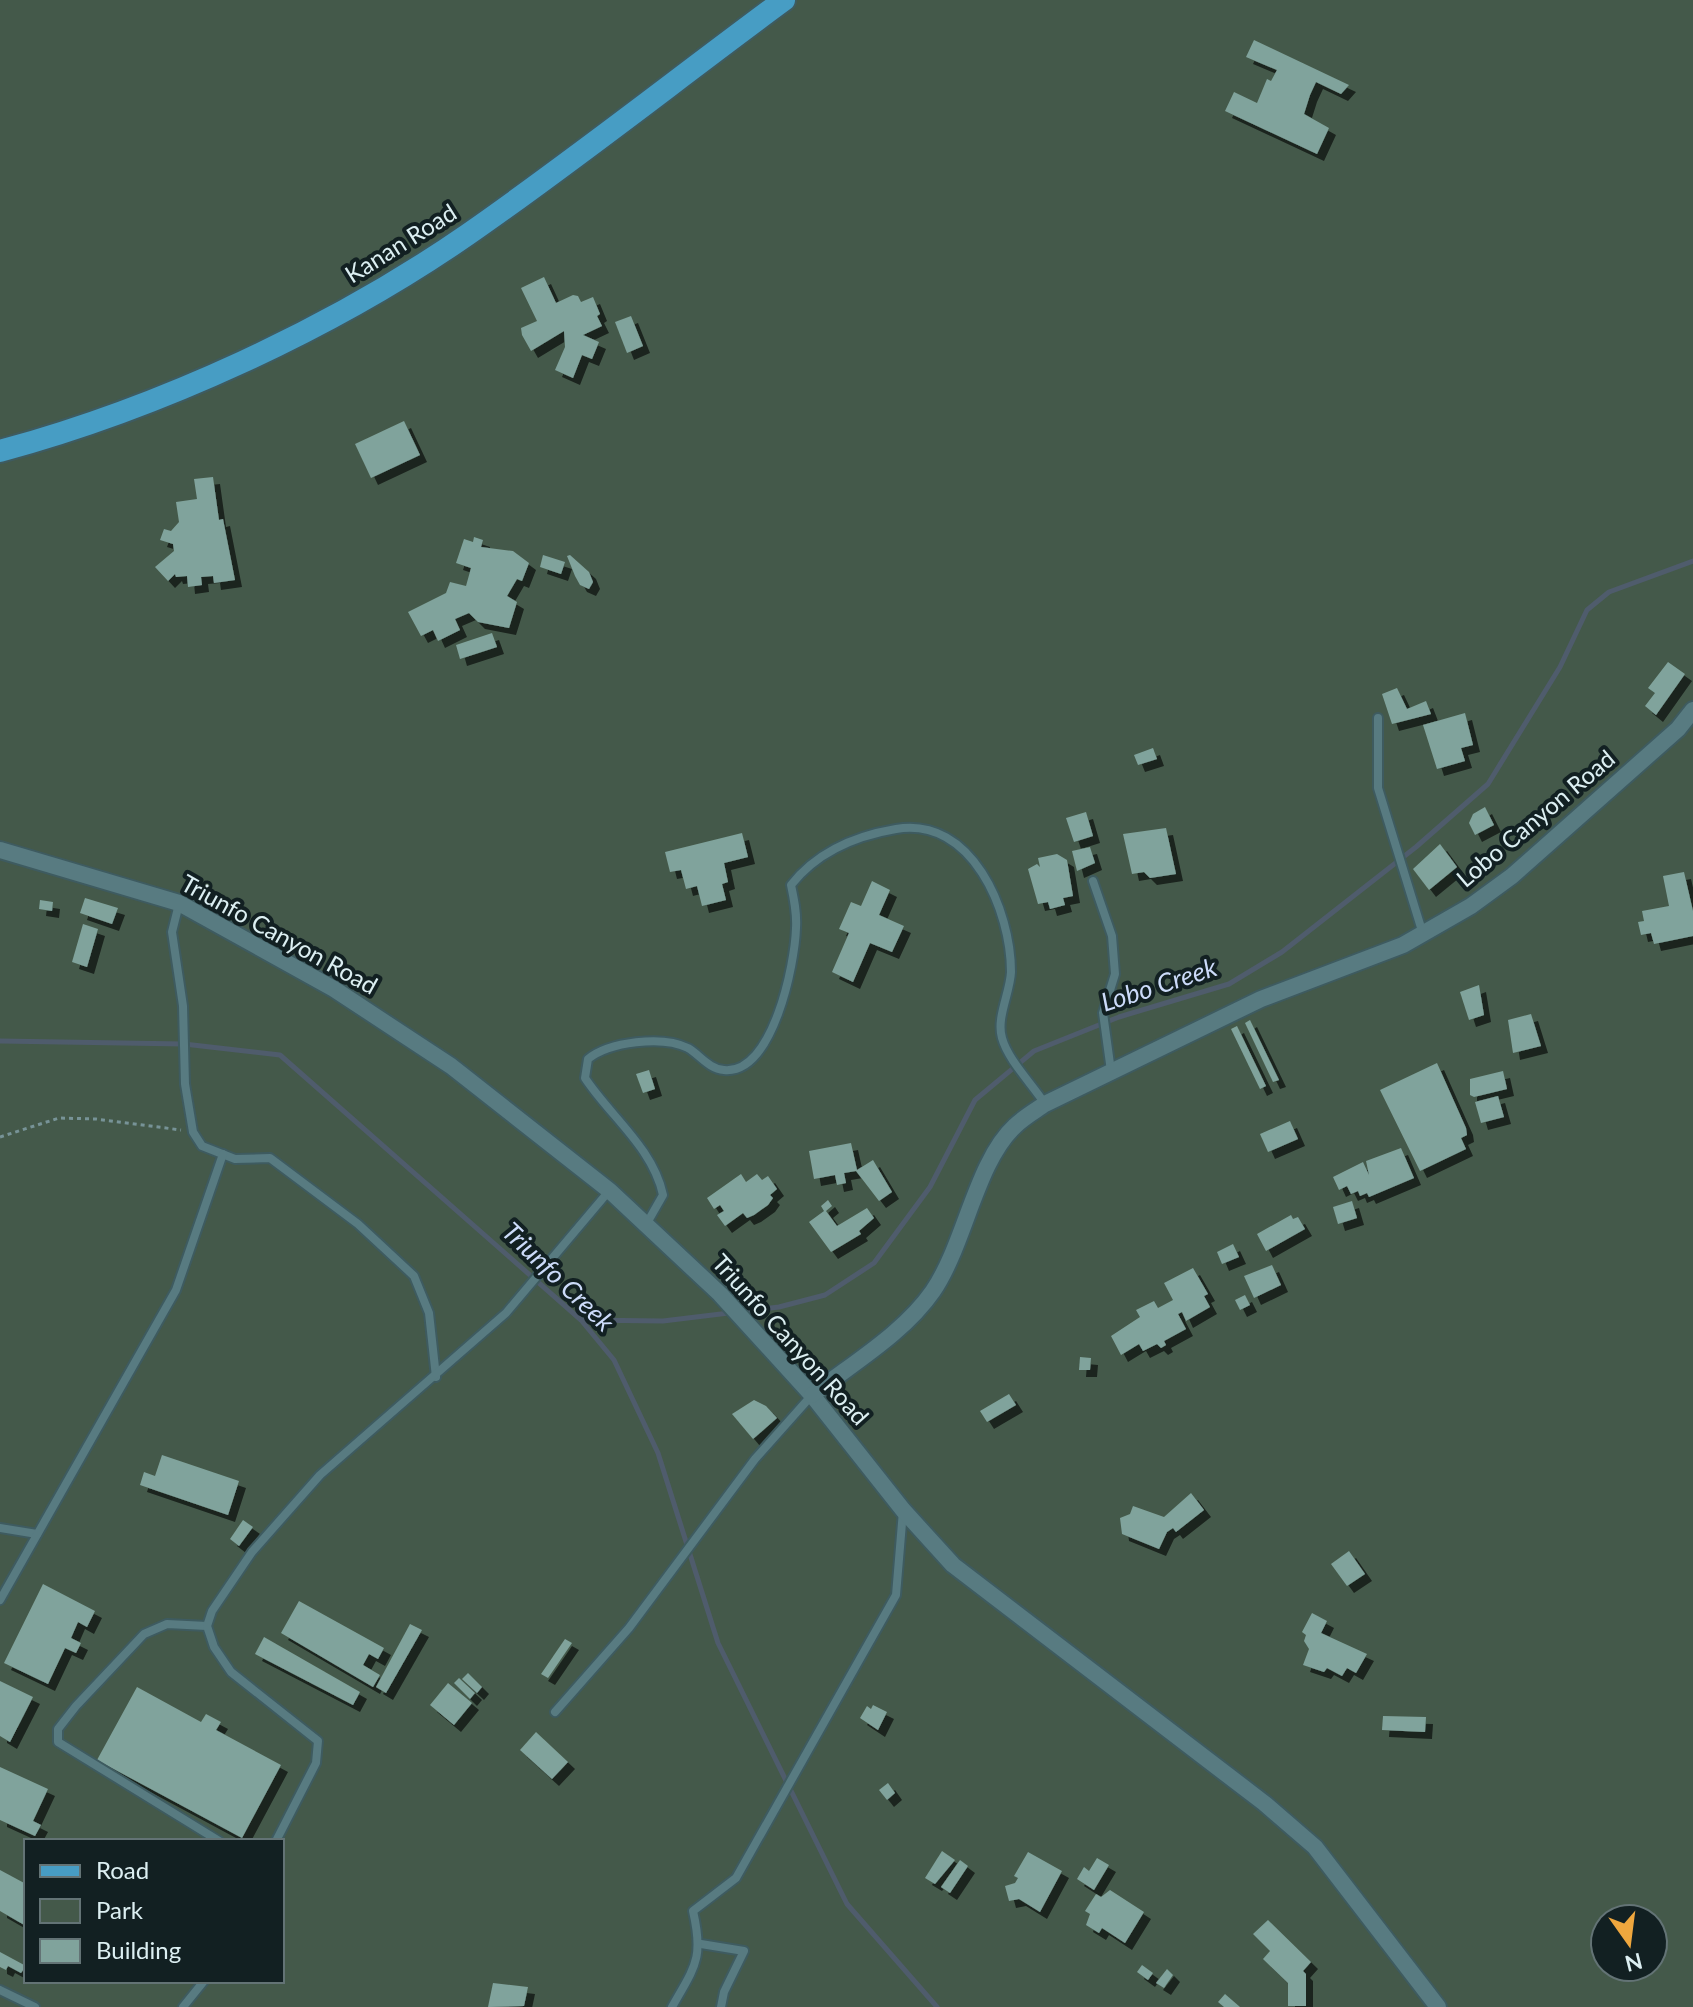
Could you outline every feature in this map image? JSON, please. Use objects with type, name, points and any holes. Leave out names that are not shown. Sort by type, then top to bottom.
[{"type":"main road","name":"Kanan Road","points":[[0,451],[116,412],[220,371],[336,314],[465,236],[784,0]]},
{"type":"street","name":"Lobo Canyon Road","points":[[812,1395],[908,1320],[931,1294],[946,1271],[993,1155],[1015,1126],[1045,1104],[1261,999],[1403,945],[1471,906],[1512,876],[1678,729],[1693,710]]},
{"type":"street","name":"Triunfo Canyon Road","points":[[0,850],[179,903],[334,989],[451,1066],[610,1191],[720,1294],[812,1395],[903,1510],[953,1565],[1264,1803],[1315,1847],[1438,2007]]},
{"type":"lane","points":[[1378,718],[1378,788],[1423,934]]},
{"type":"lane","points":[[647,1223],[663,1195],[661,1184],[632,1134],[585,1078],[588,1059],[598,1051],[623,1045],[661,1043],[689,1049],[707,1064],[724,1070],[739,1067],[755,1058],[771,1032],[785,995],[796,930],[791,885],[808,863],[842,844],[902,828],[927,831],[957,845],[978,865],[998,899],[1008,932],[1011,973],[1006,1011],[999,1026],[1009,1052],[1045,1104]]},
{"type":"lane","points":[[1093,881],[1112,936],[1115,974],[1103,1013],[1111,1072]]},
{"type":"lane","points":[[179,903],[172,932],[183,1006],[185,1084],[193,1132],[202,1146],[235,1159],[270,1158],[346,1215],[414,1276],[429,1313],[436,1377]]},
{"type":"lane","points":[[0,1600],[176,1290],[223,1154]]},
{"type":"lane","points":[[277,1839],[316,1763],[318,1741],[231,1672],[214,1647],[207,1626],[252,1552],[320,1475],[506,1313],[610,1191]]},
{"type":"lane","points":[[555,1712],[629,1628],[755,1459],[812,1395]]},
{"type":"lane","points":[[672,2007],[696,1965],[701,1944],[693,1911],[736,1878],[896,1595],[903,1510]]},
{"type":"lane","points":[[0,1528],[37,1534]]},
{"type":"lane","points":[[0,1582],[12,1578]]},
{"type":"lane","points":[[207,1626],[167,1624],[144,1634],[76,1706],[58,1729],[58,1742],[216,1839]]},
{"type":"lane","points":[[701,1944],[744,1951],[724,1992],[721,2007]]},
{"type":"lane","points":[[183,2007],[202,1983]]},
{"type":"lane","points":[[0,1990],[35,2007]]},
{"type":"path","points":[[0,1137],[59,1118],[96,1119],[193,1132]]},
{"type":"green space","points":[[0,0],[1693,0],[1693,2007],[0,2007]]},
{"type":"building","points":[[1254,40],[1349,85],[1341,94],[1316,82],[1304,114],[1329,128],[1317,154],[1225,111],[1234,92],[1257,103],[1267,79],[1271,81],[1277,70],[1246,57]]},
{"type":"building","points":[[544,277],[556,303],[573,295],[578,296],[581,302],[593,297],[600,314],[597,316],[602,326],[583,335],[599,342],[592,359],[582,355],[573,378],[555,370],[565,347],[564,331],[531,351],[522,335],[521,328],[537,321],[521,288]]},
{"type":"building","points":[[631,316],[643,346],[627,353],[615,322]]},
{"type":"building","points":[[404,421],[420,455],[371,478],[355,444]]},
{"type":"building","points":[[213,477],[219,520],[223,519],[235,580],[214,583],[213,576],[201,577],[202,585],[188,587],[187,576],[176,577],[175,574],[168,581],[155,567],[174,551],[173,544],[160,540],[164,529],[171,531],[179,522],[176,502],[197,499],[194,479]]},
{"type":"building","points":[[474,537],[483,540],[481,547],[513,551],[529,563],[522,581],[517,579],[507,596],[517,602],[509,628],[478,622],[469,613],[455,619],[460,630],[438,641],[433,630],[421,636],[408,612],[446,593],[450,582],[466,586],[471,568],[456,563],[464,539],[473,542]]},
{"type":"building","points":[[543,555],[565,562],[561,574],[540,567]]},
{"type":"building","points":[[570,555],[589,572],[593,582],[589,589],[580,585],[567,556]]},
{"type":"building","points":[[492,633],[497,647],[460,659],[456,645]]},
{"type":"building","points":[[1668,662],[1685,674],[1656,715],[1645,706],[1655,693],[1648,688]]},
{"type":"building","points":[[1397,688],[1407,709],[1426,701],[1431,714],[1392,724],[1382,694]]},
{"type":"building","points":[[1465,713],[1473,745],[1461,748],[1465,761],[1437,769],[1423,725]]},
{"type":"building","points":[[1153,748],[1157,759],[1138,765],[1134,755]]},
{"type":"building","points":[[1485,807],[1494,825],[1475,835],[1469,823],[1473,814]]},
{"type":"building","points":[[1086,812],[1093,836],[1074,842],[1066,818]]},
{"type":"building","points":[[1166,828],[1176,874],[1150,878],[1144,872],[1132,874],[1123,834]]},
{"type":"building","points":[[742,833],[748,857],[724,863],[728,882],[722,884],[726,900],[702,906],[697,886],[686,889],[681,870],[670,872],[665,852]]},
{"type":"building","points":[[1440,844],[1457,867],[1429,890],[1413,869]]},
{"type":"building","points":[[1090,847],[1095,863],[1077,871],[1072,851]]},
{"type":"building","points":[[1057,854],[1067,860],[1073,896],[1063,898],[1065,905],[1050,909],[1048,902],[1038,904],[1028,869],[1037,864],[1040,867],[1038,858]]},
{"type":"building","points":[[1684,872],[1693,911],[1693,936],[1654,944],[1651,933],[1641,935],[1638,922],[1644,921],[1642,911],[1669,906],[1663,876]]},
{"type":"building","points":[[872,881],[890,890],[879,915],[904,926],[892,952],[870,943],[853,982],[832,972],[849,933],[839,929],[851,902],[861,906]]},
{"type":"building","points":[[85,898],[118,908],[112,924],[80,913]]},
{"type":"building","points":[[40,900],[53,902],[52,911],[39,909]]},
{"type":"building","points":[[83,924],[98,929],[87,967],[72,962]]},
{"type":"building","points":[[1479,985],[1484,1015],[1469,1020],[1460,992]]},
{"type":"building","points":[[1531,1014],[1541,1046],[1513,1053],[1508,1020]]},
{"type":"building","points":[[1250,1020],[1279,1080],[1273,1082],[1245,1023]]},
{"type":"building","points":[[1237,1026],[1266,1086],[1260,1089],[1231,1029]]},
{"type":"building","points":[[1437,1063],[1466,1128],[1467,1135],[1461,1138],[1466,1149],[1420,1171],[1380,1090]]},
{"type":"building","points":[[649,1070],[655,1089],[643,1093],[636,1074]]},
{"type":"building","points":[[1503,1071],[1507,1089],[1474,1097],[1470,1095],[1470,1079]]},
{"type":"building","points":[[1498,1096],[1504,1117],[1481,1123],[1475,1102]]},
{"type":"building","points":[[1290,1121],[1298,1139],[1268,1152],[1260,1134]]},
{"type":"building","points":[[851,1143],[857,1170],[873,1160],[892,1192],[879,1201],[856,1171],[844,1173],[846,1183],[837,1185],[835,1175],[814,1179],[809,1151]]},
{"type":"building","points":[[1401,1148],[1414,1178],[1369,1197],[1367,1193],[1360,1196],[1358,1191],[1351,1194],[1347,1186],[1339,1190],[1333,1177],[1363,1162],[1369,1175],[1366,1161]]},
{"type":"building","points":[[741,1174],[746,1182],[757,1174],[762,1180],[768,1176],[777,1189],[770,1195],[773,1198],[768,1205],[754,1215],[747,1218],[743,1213],[725,1226],[717,1215],[724,1211],[720,1205],[714,1209],[707,1198]]},
{"type":"building","points":[[828,1200],[832,1206],[826,1211],[837,1226],[867,1208],[874,1218],[859,1231],[861,1234],[831,1252],[809,1222],[824,1211],[821,1206]]},
{"type":"building","points":[[1352,1201],[1357,1218],[1338,1224],[1333,1207]]},
{"type":"building","points":[[1291,1215],[1293,1219],[1298,1217],[1305,1229],[1266,1251],[1257,1234]]},
{"type":"building","points":[[1233,1244],[1239,1257],[1222,1264],[1217,1252]]},
{"type":"building","points":[[1272,1265],[1281,1285],[1254,1298],[1244,1276]]},
{"type":"building","points":[[1193,1268],[1208,1294],[1204,1296],[1210,1307],[1186,1321],[1182,1312],[1178,1314],[1186,1329],[1164,1341],[1166,1345],[1161,1348],[1157,1344],[1143,1351],[1139,1344],[1121,1355],[1111,1336],[1140,1317],[1136,1310],[1154,1301],[1158,1308],[1173,1300],[1164,1283]]},
{"type":"building","points":[[1245,1295],[1250,1305],[1240,1310],[1235,1300]]},
{"type":"building","points":[[1080,1357],[1091,1358],[1090,1370],[1079,1370]]},
{"type":"building","points":[[1009,1394],[1016,1405],[987,1422],[980,1411]]},
{"type":"building","points":[[754,1400],[766,1406],[777,1418],[753,1439],[732,1414]]},
{"type":"building","points":[[162,1455],[239,1481],[228,1515],[140,1485],[144,1472],[155,1476]]},
{"type":"building","points":[[1191,1493],[1204,1510],[1176,1532],[1173,1528],[1167,1532],[1159,1549],[1122,1534],[1120,1518],[1130,1514],[1133,1506],[1164,1517]]},
{"type":"building","points":[[243,1520],[253,1527],[239,1546],[230,1539]]},
{"type":"building","points":[[1349,1551],[1365,1574],[1347,1586],[1331,1564]]},
{"type":"building","points":[[43,1584],[95,1611],[87,1627],[78,1622],[71,1638],[81,1643],[76,1653],[65,1648],[48,1684],[4,1663]]},
{"type":"building","points":[[299,1601],[384,1648],[378,1659],[369,1654],[363,1665],[380,1675],[373,1687],[281,1633]]},
{"type":"building","points":[[1312,1613],[1327,1621],[1321,1633],[1367,1654],[1356,1673],[1347,1668],[1342,1676],[1327,1668],[1324,1672],[1303,1665],[1309,1649],[1304,1641],[1306,1635],[1302,1632]]},
{"type":"building","points":[[410,1624],[422,1630],[386,1693],[376,1687]]},
{"type":"building","points":[[264,1637],[360,1692],[353,1705],[255,1654]]},
{"type":"building","points":[[565,1639],[572,1643],[548,1678],[541,1674]]},
{"type":"building","points":[[468,1673],[482,1687],[477,1693],[462,1679]]},
{"type":"building","points":[[459,1678],[475,1693],[470,1699],[454,1683]]},
{"type":"building","points":[[0,1681],[33,1697],[10,1742],[0,1736]]},
{"type":"building","points":[[448,1683],[472,1703],[454,1725],[430,1705]]},
{"type":"building","points":[[137,1687],[201,1722],[206,1714],[221,1722],[216,1730],[281,1765],[242,1838],[97,1760]]},
{"type":"building","points":[[873,1705],[887,1712],[878,1730],[860,1718],[867,1706],[871,1709]]},
{"type":"building","points":[[1383,1716],[1426,1717],[1425,1732],[1382,1730]]},
{"type":"building","points":[[536,1732],[568,1762],[552,1779],[520,1750]]},
{"type":"building","points":[[0,1767],[48,1789],[33,1821],[41,1825],[35,1836],[0,1820]]},
{"type":"building","points":[[888,1783],[895,1793],[887,1800],[879,1790]]},
{"type":"building","points":[[942,1851],[955,1860],[935,1884],[925,1878]]},
{"type":"building","points":[[1028,1852],[1062,1871],[1040,1912],[1019,1899],[1009,1901],[1005,1886],[1015,1883],[1018,1878],[1014,1876]]},
{"type":"building","points":[[1097,1858],[1109,1865],[1094,1890],[1077,1879],[1084,1867],[1089,1871]]},
{"type":"building","points":[[960,1860],[968,1866],[950,1893],[941,1887]]},
{"type":"building","points":[[0,1870],[24,1883],[24,1925],[0,1911]]},
{"type":"building","points":[[1110,1890],[1144,1912],[1125,1943],[1102,1928],[1099,1933],[1086,1925],[1090,1914],[1085,1911],[1096,1894],[1101,1897]]},
{"type":"building","points":[[1268,1920],[1311,1962],[1303,1971],[1306,1974],[1306,2006],[1288,2006],[1288,1983],[1263,1959],[1270,1951],[1253,1934]]},
{"type":"building","points":[[0,1952],[24,1965],[21,1973],[8,1966],[6,1970],[0,1967]]},
{"type":"building","points":[[1142,1965],[1153,1973],[1148,1980],[1137,1972]]},
{"type":"building","points":[[1167,1969],[1173,1975],[1164,1988],[1156,1983]]},
{"type":"building","points":[[493,1983],[528,1987],[524,2006],[488,2007]]},
{"type":"building","points":[[1225,1994],[1240,2007],[1224,2007],[1218,2002]]},
{"type":"waterway","name":"Lobo Creek","points":[[581,1320],[663,1321],[779,1307],[825,1295],[874,1263],[930,1187],[975,1100],[1034,1051],[1119,1017],[1229,984],[1282,952],[1416,847],[1488,784],[1560,667],[1587,610],[1609,592],[1693,561]]},
{"type":"waterway","name":"Triunfo Creek","points":[[0,1041],[184,1044],[280,1055],[581,1320],[614,1360],[658,1453],[718,1643],[847,1904],[937,2007]]}]
